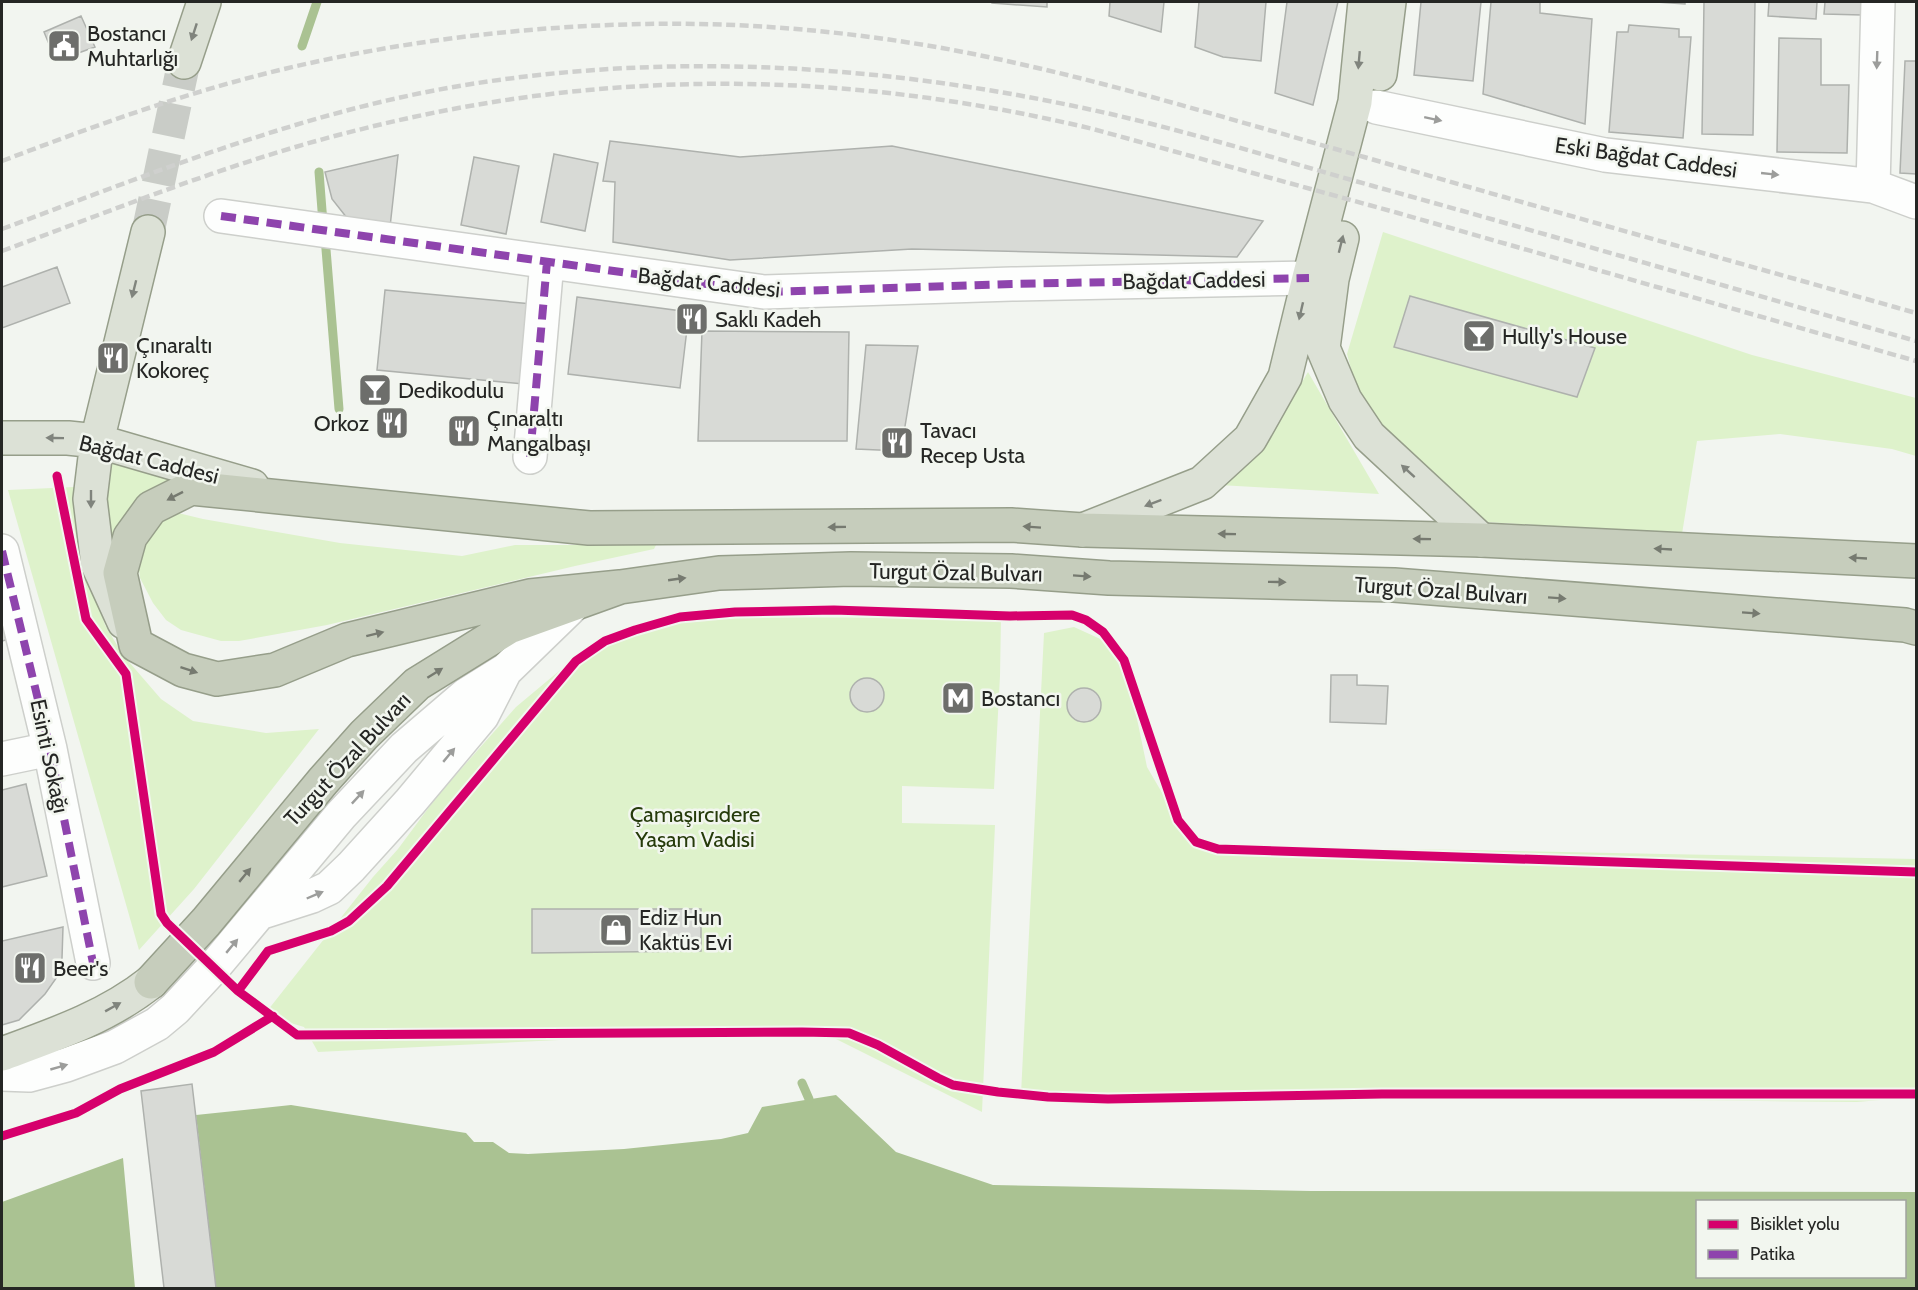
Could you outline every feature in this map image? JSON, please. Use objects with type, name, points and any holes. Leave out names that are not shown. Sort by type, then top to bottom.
[{"type":"highway","name":"Turgut Özal Bulvarı","points":[[136,645],[120,573],[130,537],[151,508],[191,488],[589,528],[1011,525],[1083,530],[1481,540],[1917,561]]},
{"type":"highway","name":"Turgut Özal Bulvarı","points":[[151,982],[206,922],[329,773],[364,735],[417,684],[509,627],[620,588],[719,573],[851,570],[1011,571],[1109,578],[1394,585],[1881,623],[1917,628]]},
{"type":"highway","points":[[136,645],[183,669],[217,679],[275,670],[347,640],[530,596],[620,588]]},
{"type":"main road","points":[[184,62],[204,2]]},
{"type":"main road","points":[[1083,530],[1202,483],[1250,439],[1285,377],[1309,278],[1366,104],[1365,2]]},
{"type":"main road","points":[[1389,2],[1366,104],[1332,279],[1323,348],[1345,400],[1369,436],[1481,540]]},
{"type":"main road","points":[[136,645],[118,613],[98,565],[90,499],[97,441],[148,232]]},
{"type":"main road","name":"Bağdat Caddesi","points":[[2,438],[68,438],[97,441],[294,499]]},
{"type":"main road","points":[[2,1054],[81,1025],[134,995],[151,982]]},
{"type":"street","points":[[1873,186],[1878,2]]},
{"type":"street","name":"Eski Bağdat Caddesi","points":[[1366,104],[1605,155],[1873,186],[1917,202]]},
{"type":"street","name":"Bağdat Caddesi","points":[[221,216],[764,292],[1000,284],[1309,278]]},
{"type":"street","points":[[530,457],[547,262]]},
{"type":"street","name":"Esinti Sokağı","points":[[2,551],[50,749],[93,963]]},
{"type":"street","points":[[2,1074],[29,1075],[66,1065],[115,1047],[175,1010],[341,816],[404,748],[466,695],[506,670],[572,606]]},
{"type":"street","points":[[2,759],[50,749]]},
{"type":"green space","points":[[1383,232],[1752,355],[1916,398],[1916,456],[1892,449],[1780,434],[1697,441],[1682,534],[1486,522],[1361,406],[1347,354]]},
{"type":"green space","points":[[1308,372],[1379,494],[1219,485],[1287,407]]},
{"type":"green space","points":[[111,461],[173,477],[149,495],[109,563],[104,506]]},
{"type":"green space","points":[[74,487],[90,579],[105,625],[123,655],[161,699],[193,721],[266,733],[319,729],[194,889],[139,950],[8,490]]},
{"type":"green space","points":[[174,512],[340,543],[462,556],[515,545],[656,545],[654,549],[327,625],[239,641],[221,641],[181,630],[166,620],[153,603],[140,578],[138,563],[148,530]]},
{"type":"green space","name":"Çamaşırcıdere Yaşam Vadisi","points":[[682,617],[1001,618],[994,789],[902,786],[902,823],[995,825],[982,1112],[824,1033],[783,1029],[318,1052],[304,1027],[264,1015],[373,877],[398,849],[438,795],[516,707],[601,636],[645,621]]},
{"type":"green space","points":[[1074,627],[1107,642],[1130,685],[1147,767],[1189,839],[1218,849],[1257,846],[1916,859],[1916,1097],[1857,1102],[1312,1096],[1241,1100],[1021,1094],[1044,633]]},
{"type":"shaded area","points":[[836,1095],[896,1152],[993,1185],[1311,1191],[1916,1192],[1916,1288],[216,1288],[196,1115],[291,1105],[466,1133],[474,1142],[493,1142],[509,1153],[528,1154],[624,1149],[721,1139],[748,1133],[762,1107]]},
{"type":"shaded area","points":[[123,1158],[135,1288],[2,1288],[2,1202]]},
{"type":"building","points":[[1047,2],[1047,7],[992,3]]},
{"type":"building","points":[[1110,2],[1164,2],[1161,32],[1109,16]]},
{"type":"building","points":[[1199,2],[1266,2],[1261,61],[1223,57],[1195,47]]},
{"type":"building","points":[[1287,2],[1338,2],[1313,105],[1275,93]]},
{"type":"building","points":[[1421,2],[1481,2],[1473,81],[1414,75]]},
{"type":"building","points":[[1491,2],[1540,2],[1540,13],[1592,19],[1585,124],[1483,94]]},
{"type":"building","points":[[1656,2],[1685,2],[1685,4]]},
{"type":"building","points":[[1704,2],[1755,2],[1753,135],[1702,134]]},
{"type":"building","points":[[1769,2],[1817,2],[1816,19],[1768,16]]},
{"type":"building","points":[[1825,2],[1863,2],[1862,15],[1824,14]]},
{"type":"building","points":[[81,16],[95,47],[56,61],[44,32]]},
{"type":"building","points":[[1629,25],[1679,29],[1679,37],[1691,37],[1683,138],[1609,132],[1617,32],[1628,32]]},
{"type":"building","points":[[1779,38],[1821,39],[1821,85],[1849,85],[1847,153],[1777,152]]},
{"type":"building","points":[[1905,61],[1916,61],[1916,174],[1900,173]]},
{"type":"building","points":[[610,141],[740,157],[892,146],[1263,221],[1237,257],[912,249],[730,260],[613,242],[615,182],[603,181]]},
{"type":"building","points":[[554,154],[598,163],[585,231],[541,222]]},
{"type":"building","points":[[398,155],[390,227],[351,223],[332,199],[325,172]]},
{"type":"building","points":[[474,157],[519,166],[506,234],[461,225]]},
{"type":"building","points":[[57,267],[70,303],[2,328],[2,287]]},
{"type":"building","points":[[385,290],[543,305],[534,385],[377,370]]},
{"type":"building","points":[[1410,296],[1595,348],[1577,397],[1394,347]]},
{"type":"building","points":[[577,297],[689,312],[680,388],[568,374]]},
{"type":"building","points":[[702,331],[849,332],[847,441],[698,441]]},
{"type":"building","points":[[866,345],[918,346],[901,451],[856,449]]},
{"type":"building","points":[[2,618],[6,640],[2,641]]},
{"type":"building","points":[[1331,675],[1357,675],[1357,685],[1388,686],[1386,724],[1330,722]]},
{"type":"building","points":[[867,678],[879,683],[884,695],[879,707],[867,712],[855,707],[850,695],[855,683]]},
{"type":"building","points":[[1084,688],[1096,693],[1101,705],[1096,717],[1084,722],[1072,717],[1067,705],[1072,693]]},
{"type":"building","points":[[26,784],[47,876],[2,887],[2,790]]},
{"type":"building","name":"Ediz Hun Kaktüs Evi","points":[[532,909],[701,909],[701,951],[532,953]]},
{"type":"building","name":"Beer's","points":[[63,927],[62,958],[57,977],[45,994],[19,1020],[2,1025],[2,941]]},
{"type":"building","points":[[192,1084],[216,1288],[164,1288],[141,1091]]},
{"type":"waterway","points":[[302,46],[317,2]]},
{"type":"waterway","points":[[319,172],[323,223]]},
{"type":"waterway","points":[[325,237],[339,409]]},
{"type":"waterway","points":[[802,1083],[809,1099]]},
{"type":"tunnel","points":[[148,232],[184,62]]},
{"type":"railway","points":[[2,161],[212,88],[284,69],[373,50],[464,37],[601,25],[758,26],[869,37],[942,48],[1049,71],[1207,112],[1916,313]]},
{"type":"railway","points":[[2,229],[230,146],[288,127],[405,96],[546,74],[628,68],[709,66],[791,68],[954,85],[1034,98],[1115,115],[1212,140],[1916,341]]},
{"type":"railway","points":[[2,251],[267,156],[358,130],[451,109],[543,95],[634,86],[726,84],[817,87],[909,95],[1001,110],[1093,129],[1398,213],[1916,361]]},
{"type":"marked path","points":[[221,216],[764,292],[1309,278]]},
{"type":"marked path","points":[[530,457],[547,262]]},
{"type":"marked path","points":[[2,551],[50,749],[93,963]]},
{"type":"cycle path","points":[[57,476],[86,619],[126,674],[161,914],[167,923],[238,991],[297,1035],[849,1033],[878,1045],[953,1085],[1048,1097],[1108,1099],[1382,1094],[1916,1094]]},
{"type":"cycle path","points":[[238,991],[268,951],[331,931],[349,921],[387,886],[576,661],[605,641],[635,630],[680,617],[735,612],[834,610],[1010,616],[1072,615],[1086,620],[1103,632],[1124,660],[1178,820],[1196,842],[1218,849],[1916,872]]},
{"type":"cycle path","points":[[2,1136],[76,1113],[120,1089],[214,1052],[273,1016]]},
{"type":"place","name":"Bostancı Muhtarlığı","points":[[64,46]]},
{"type":"place","name":"Saklı Kadeh","points":[[692,319]]},
{"type":"place","name":"Hully's House","points":[[1479,336]]},
{"type":"place","name":"Çınaraltı Kokoreç","points":[[113,358]]},
{"type":"place","name":"Dedikodulu","points":[[375,390]]},
{"type":"place","name":"Orkoz","points":[[392,423]]},
{"type":"place","name":"Çınaraltı Mangalbaşı","points":[[464,431]]},
{"type":"place","name":"Tavacı Recep Usta","points":[[897,443]]},
{"type":"place","name":"Bostancı","points":[[958,698]]},
{"type":"place","name":"Ediz Hun Kaktüs Evi","points":[[616,930]]},
{"type":"place","name":"Beer's","points":[[30,968]]}]
